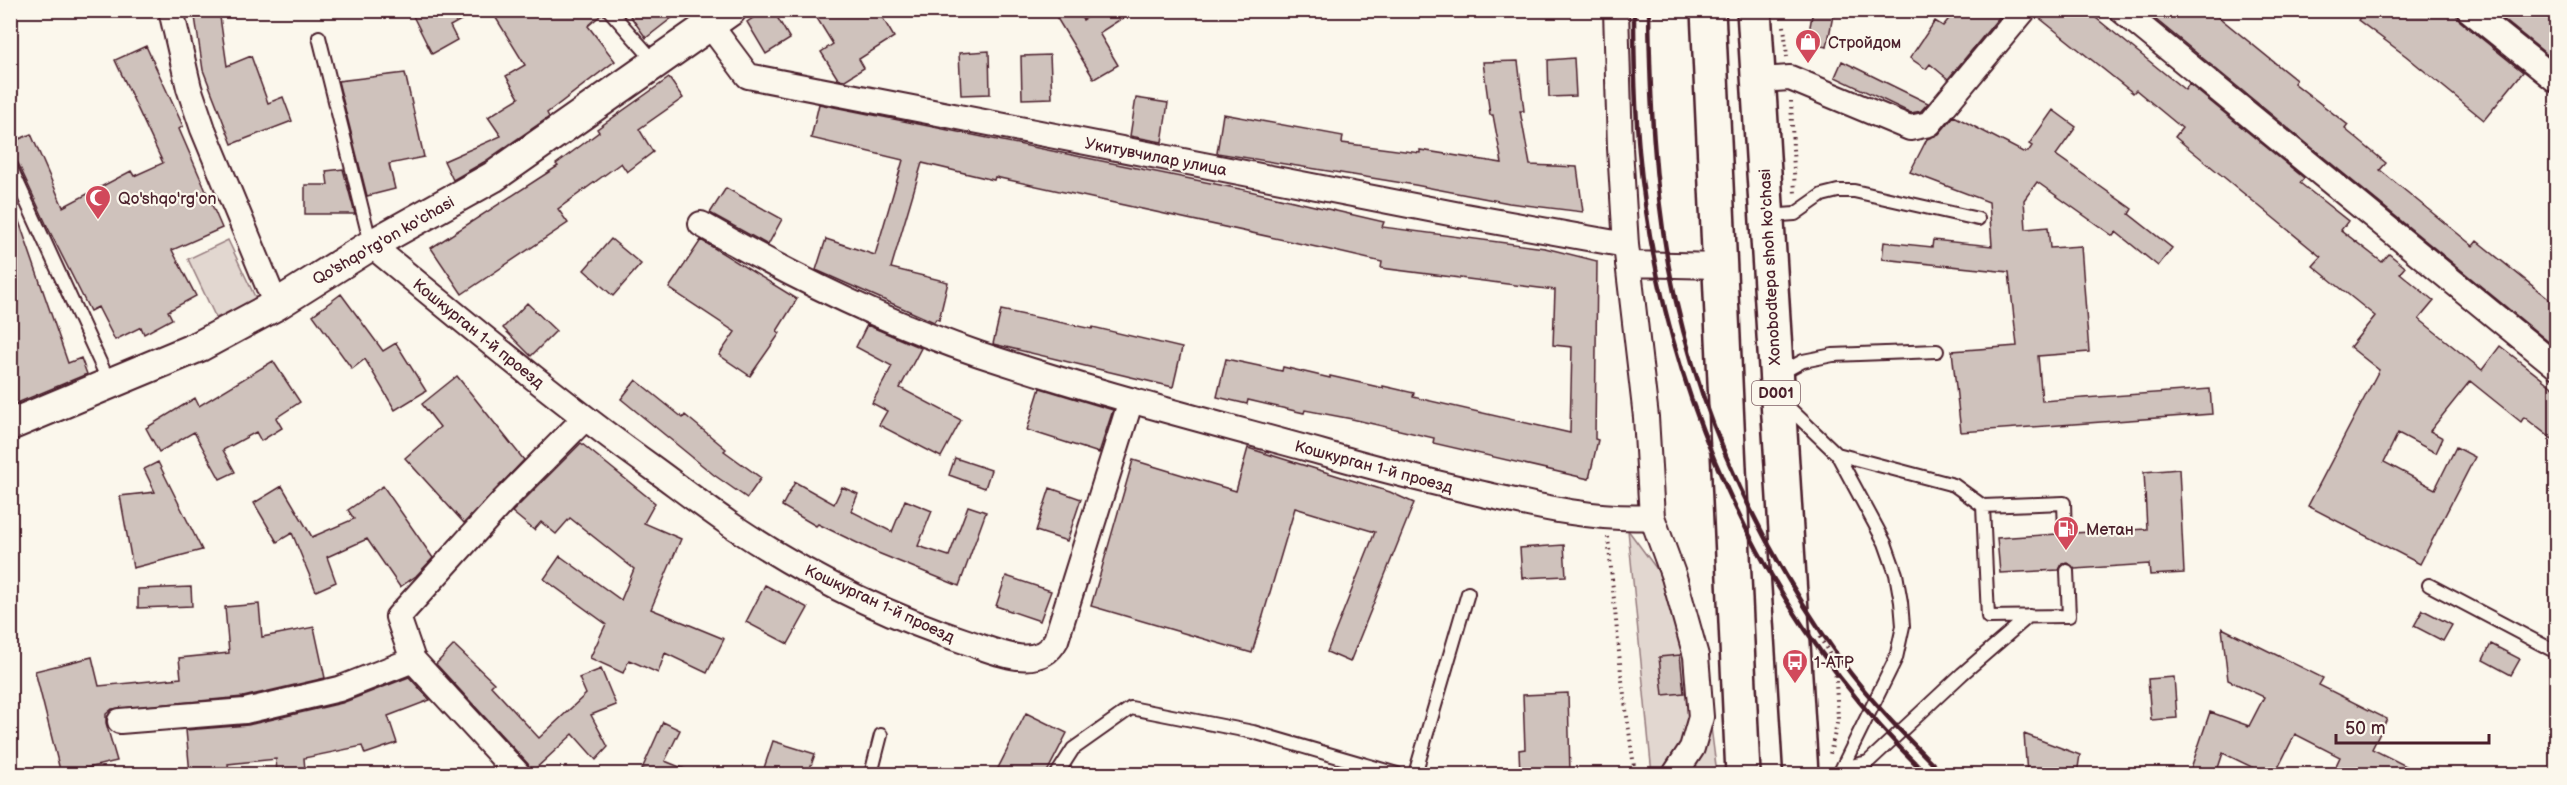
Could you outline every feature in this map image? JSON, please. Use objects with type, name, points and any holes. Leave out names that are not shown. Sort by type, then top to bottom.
[{"type":"highway","name":"D001","points":[[1708,10],[1743,774]]},
{"type":"highway","name":"Xonobodtepa shoh ko'chasi","points":[[1769,16],[1781,215],[1776,386],[1815,767]]},
{"type":"street","points":[[171,10],[189,88],[203,129],[276,305]]},
{"type":"street","points":[[1616,10],[1620,148],[1627,255],[1646,417],[1652,517],[1674,577],[1696,656],[1701,717],[1692,748],[1675,774]]},
{"type":"street","points":[[1774,79],[1910,128],[1920,127],[1929,124],[2024,10]]},
{"type":"street","points":[[2121,10],[2556,366]]},
{"type":"street","points":[[2469,10],[2556,80]]},
{"type":"street","name":"Qo'shqo'rg'on ko'chasi","points":[[10,425],[200,346],[276,305],[371,245],[493,177],[721,18]]},
{"type":"street","name":"Укитувчилар улица","points":[[721,18],[748,76],[1465,216],[1627,255],[1720,266]]},
{"type":"street","name":"Кошкурган 1-й проезд","points":[[701,224],[776,267],[930,335],[979,354],[1131,400],[1462,489],[1553,510],[1614,518],[1652,517]]},
{"type":"street","name":"Кошкурган 1-й проезд","points":[[371,245],[584,419],[732,526],[813,574],[856,596],[949,636],[1013,655],[1035,657],[1047,652],[1059,633],[1131,400]]},
{"type":"street","points":[[518,774],[413,660],[398,617],[504,500],[584,419]]},
{"type":"street","points":[[120,721],[245,711],[339,689],[413,660]]},
{"type":"lane","points":[[609,10],[657,64]]},
{"type":"lane","points":[[319,37],[371,245]]},
{"type":"lane","points":[[10,166],[110,385]]},
{"type":"lane","points":[[1781,215],[1822,195],[1838,191],[1854,191],[1978,219]]},
{"type":"lane","points":[[1840,771],[1896,658],[1902,626],[1902,602],[1896,574],[1885,543],[1836,454],[1776,386],[1803,361],[1833,355],[1936,351]]},
{"type":"lane","points":[[1836,454],[1954,484],[1983,506],[2064,503],[2065,533]]},
{"type":"lane","points":[[1983,506],[1988,617],[2069,616],[2067,570]]},
{"type":"lane","points":[[2428,585],[2556,652]]},
{"type":"lane","points":[[1415,774],[1468,593]]},
{"type":"lane","points":[[1840,771],[1868,762],[1962,674],[2029,616]]},
{"type":"lane","points":[[1058,774],[1073,749],[1131,708],[1253,732],[1389,773]]},
{"type":"lane","points":[[871,774],[881,735]]},
{"type":"path","points":[[1769,16],[1781,215]]},
{"type":"path","points":[[1614,518],[1621,673],[1635,774]]},
{"type":"path","points":[[1815,767],[1838,719],[1835,664],[1820,637],[1819,625]]},
{"type":"shaded area","points":[[228,240],[256,299],[216,318],[188,259]]},
{"type":"shaded area","points":[[1628,530],[1698,625],[1717,774],[1652,774]]},
{"type":"building","points":[[194,10],[219,10],[227,66],[251,56],[268,103],[283,97],[292,121],[232,144],[203,70]]},
{"type":"building","points":[[410,10],[479,10],[450,26],[457,40],[432,54]]},
{"type":"building","points":[[491,10],[601,10],[602,14],[588,26],[615,61],[547,113],[549,117],[484,162],[453,180],[444,161],[501,136],[488,117],[519,98],[506,76],[525,65]]},
{"type":"building","points":[[626,10],[682,10],[646,38]]},
{"type":"building","points":[[765,10],[773,10],[790,39],[766,54],[747,22]]},
{"type":"building","points":[[812,10],[878,10],[894,37],[859,59],[864,68],[845,80],[838,79],[821,52],[833,44]]},
{"type":"building","points":[[1052,10],[1075,10],[1083,20],[1099,10],[1135,10],[1099,33],[1118,65],[1094,79]]},
{"type":"building","points":[[1813,10],[1834,10],[1827,47],[1807,43]]},
{"type":"building","points":[[1956,10],[2005,10],[1948,79],[1930,64],[1926,69],[1910,58],[1935,21],[1943,26]]},
{"type":"building","points":[[2038,10],[2086,10],[2185,90],[2189,84],[2304,178],[2300,183],[2348,221],[2341,230],[2382,262],[2389,254],[2405,267],[2400,273],[2434,301],[2419,319],[2482,370],[2500,346],[2556,390],[2556,442],[2524,417],[2521,422],[2470,381],[2430,431],[2443,438],[2436,453],[2398,433],[2384,462],[2435,489],[2456,447],[2475,457],[2420,564],[2308,506],[2379,370],[2350,347],[2375,316],[2313,266],[2321,257],[2175,137],[2182,128],[2136,90],[2133,93],[2037,16]]},
{"type":"building","points":[[2144,10],[2210,10],[2296,80],[2294,83],[2348,125],[2345,129],[2386,163],[2380,170],[2473,246],[2477,241],[2556,305],[2556,348]]},
{"type":"building","points":[[2365,10],[2455,10],[2460,21],[2523,72],[2484,120],[2358,20]]},
{"type":"building","points":[[2492,10],[2556,10],[2556,62]]},
{"type":"building","points":[[146,46],[183,126],[179,129],[222,228],[172,250],[196,296],[168,311],[172,319],[144,334],[141,327],[115,340],[98,307],[90,311],[18,163],[10,158],[10,143],[31,134],[63,207],[131,171],[134,176],[163,163],[115,60]]},
{"type":"building","points":[[989,51],[990,94],[961,95],[959,53]]},
{"type":"building","points":[[1050,55],[1052,98],[1022,99],[1021,56]]},
{"type":"building","points":[[1574,58],[1576,96],[1549,97],[1548,60]]},
{"type":"building","points":[[1518,61],[1524,111],[1520,111],[1530,165],[1577,167],[1583,212],[1509,203],[1415,185],[1217,153],[1223,114],[1343,136],[1342,143],[1420,153],[1420,150],[1502,163],[1493,115],[1490,115],[1483,62]]},
{"type":"building","points":[[1842,61],[1928,103],[1921,111],[1911,113],[1835,77]]},
{"type":"building","points":[[405,73],[424,157],[389,164],[395,189],[367,196],[338,81]]},
{"type":"building","points":[[669,78],[683,98],[639,129],[653,152],[627,172],[621,163],[558,209],[568,223],[462,294],[431,248],[558,166],[556,164],[599,132],[597,129]]},
{"type":"building","points":[[1136,98],[1168,103],[1162,142],[1130,136]]},
{"type":"building","points":[[819,104],[1245,190],[1384,222],[1382,227],[1545,248],[1597,261],[1595,439],[1598,440],[1589,479],[1433,443],[1434,438],[1352,419],[1305,410],[1304,413],[1248,400],[1247,404],[1217,397],[1226,359],[1282,371],[1283,367],[1330,378],[1330,376],[1383,388],[1383,386],[1414,393],[1413,397],[1570,433],[1572,347],[1553,345],[1555,290],[1381,268],[1382,262],[1330,250],[922,163],[891,268],[948,282],[939,320],[936,319],[934,322],[816,270],[826,239],[875,255],[903,160],[811,138]]},
{"type":"building","points":[[2053,110],[2076,127],[2056,155],[2132,209],[2129,214],[2172,248],[2158,266],[2116,232],[2113,236],[2037,182],[2024,200],[2026,229],[2048,227],[2050,248],[2081,246],[2089,352],[2038,356],[2042,401],[2210,389],[2212,414],[1961,432],[1952,351],[2017,346],[2009,272],[1882,259],[1884,242],[1932,247],[1933,240],[1992,246],[1989,202],[1910,172],[1927,139],[1939,134],[1954,116],[2023,152],[2028,152],[2032,146],[2029,144]]},
{"type":"building","points":[[343,169],[355,214],[305,214],[305,185],[328,185],[326,171]]},
{"type":"building","points":[[726,188],[782,219],[768,245],[710,213]]},
{"type":"building","points":[[10,204],[13,204],[68,363],[81,358],[87,374],[10,406]]},
{"type":"building","points":[[611,239],[641,264],[613,296],[584,270]]},
{"type":"building","points":[[701,240],[797,299],[777,331],[780,333],[750,376],[719,355],[735,332],[669,288]]},
{"type":"building","points":[[341,294],[383,351],[396,343],[426,391],[395,410],[365,359],[352,369],[313,315]]},
{"type":"building","points":[[527,303],[556,331],[531,356],[503,328]]},
{"type":"building","points":[[1001,310],[1092,329],[1093,327],[1182,348],[1173,387],[993,344]]},
{"type":"building","points":[[867,325],[921,348],[900,388],[961,420],[941,457],[879,425],[887,411],[872,403],[892,366],[856,347]]},
{"type":"building","points":[[273,361],[300,402],[276,418],[282,428],[261,441],[256,432],[223,450],[235,472],[220,479],[194,432],[159,452],[146,428],[195,398],[199,406]]},
{"type":"building","points":[[457,376],[524,460],[464,523],[405,458],[440,427],[422,404]]},
{"type":"building","points":[[636,380],[683,418],[685,415],[726,449],[724,451],[761,478],[747,498],[714,475],[621,399]]},
{"type":"building","points":[[1040,388],[1113,410],[1099,453],[1027,430]]},
{"type":"building","points":[[581,443],[655,503],[644,523],[681,539],[651,609],[724,639],[707,673],[665,653],[658,673],[629,660],[623,673],[590,658],[606,624],[544,579],[560,556],[621,600],[634,569],[570,518],[556,534],[541,522],[534,530],[512,512]]},
{"type":"building","points":[[1248,448],[1390,492],[1414,503],[1350,662],[1327,652],[1375,532],[1295,508],[1252,653],[1091,606],[1133,460],[1236,491]]},
{"type":"building","points":[[955,458],[991,470],[985,488],[949,475]]},
{"type":"building","points":[[158,462],[202,550],[133,568],[120,496],[155,492],[144,469]]},
{"type":"building","points":[[2179,469],[2184,573],[2150,575],[2149,564],[2075,569],[2067,563],[2062,564],[2059,570],[2000,573],[1997,538],[2057,534],[2061,540],[2066,541],[2070,540],[2073,533],[2147,529],[2144,472]]},
{"type":"building","points":[[795,482],[834,504],[842,487],[858,494],[851,511],[892,532],[905,500],[932,511],[918,546],[949,556],[968,506],[986,512],[959,586],[878,553],[818,524],[816,526],[782,506]]},
{"type":"building","points":[[282,486],[312,537],[354,519],[348,510],[383,486],[433,558],[416,576],[400,587],[367,539],[327,557],[336,582],[316,591],[292,533],[277,542],[254,503]]},
{"type":"building","points":[[1050,488],[1081,499],[1067,541],[1036,531]]},
{"type":"building","points":[[1564,545],[1566,576],[1522,578],[1520,548]]},
{"type":"building","points":[[1006,576],[1051,591],[1040,621],[996,606]]},
{"type":"building","points":[[765,585],[808,608],[788,644],[746,622]]},
{"type":"building","points":[[191,587],[192,606],[138,608],[138,589]]},
{"type":"building","points":[[259,604],[262,637],[314,627],[325,678],[243,697],[112,709],[106,714],[106,723],[117,761],[61,774],[35,671],[92,657],[99,686],[181,678],[179,658],[229,653],[225,607]]},
{"type":"building","points":[[2423,610],[2452,625],[2443,641],[2414,626]]},
{"type":"building","points":[[2222,628],[2323,678],[2319,685],[2387,719],[2372,749],[2422,774],[2332,774],[2340,757],[2295,734],[2275,774],[2266,774],[2223,753],[2216,774],[2189,774],[2210,712],[2249,726],[2264,697],[2228,680]]},
{"type":"building","points":[[2491,644],[2520,659],[2511,675],[2483,660]]},
{"type":"building","points":[[454,645],[494,683],[491,686],[539,738],[586,694],[579,678],[601,669],[616,705],[591,715],[608,747],[596,760],[573,734],[532,772],[528,764],[436,664]]},
{"type":"building","points":[[1680,655],[1684,693],[1663,695],[1659,657]]},
{"type":"building","points":[[409,677],[430,700],[388,716],[397,743],[365,754],[362,746],[304,758],[305,770],[277,773],[276,759],[228,764],[229,774],[190,774],[186,730],[248,725],[342,703]]},
{"type":"building","points":[[2174,677],[2177,718],[2151,720],[2148,679]]},
{"type":"building","points":[[1568,693],[1570,774],[1520,774],[1519,750],[1525,749],[1523,695]]},
{"type":"building","points":[[1026,713],[1067,733],[1046,774],[995,774]]},
{"type":"building","points":[[663,722],[680,730],[665,761],[697,774],[658,774],[642,769]]},
{"type":"building","points":[[2024,734],[2080,755],[2077,774],[2027,774]]},
{"type":"building","points":[[773,741],[815,754],[808,774],[762,774]]},
{"type":"waterway","points":[[437,774],[471,774]]},
{"type":"railway","points":[[1634,10],[1639,151],[1650,238],[1669,324],[1694,408],[1727,489],[1766,567],[1813,640],[1866,710],[1926,774]]},
{"type":"railway","points":[[1649,10],[1654,140],[1664,236],[1681,321],[1695,373],[1713,423],[1757,521],[1782,569],[1810,614],[1864,690],[1943,774]]},
{"type":"place","name":"Стройдом","points":[[1808,65]]},
{"type":"place","name":"Qo'shqo'rg'on","points":[[98,221]]},
{"type":"place","name":"Метан","points":[[2066,552]]},
{"type":"place","name":"1-ATP","points":[[1795,685]]}]
